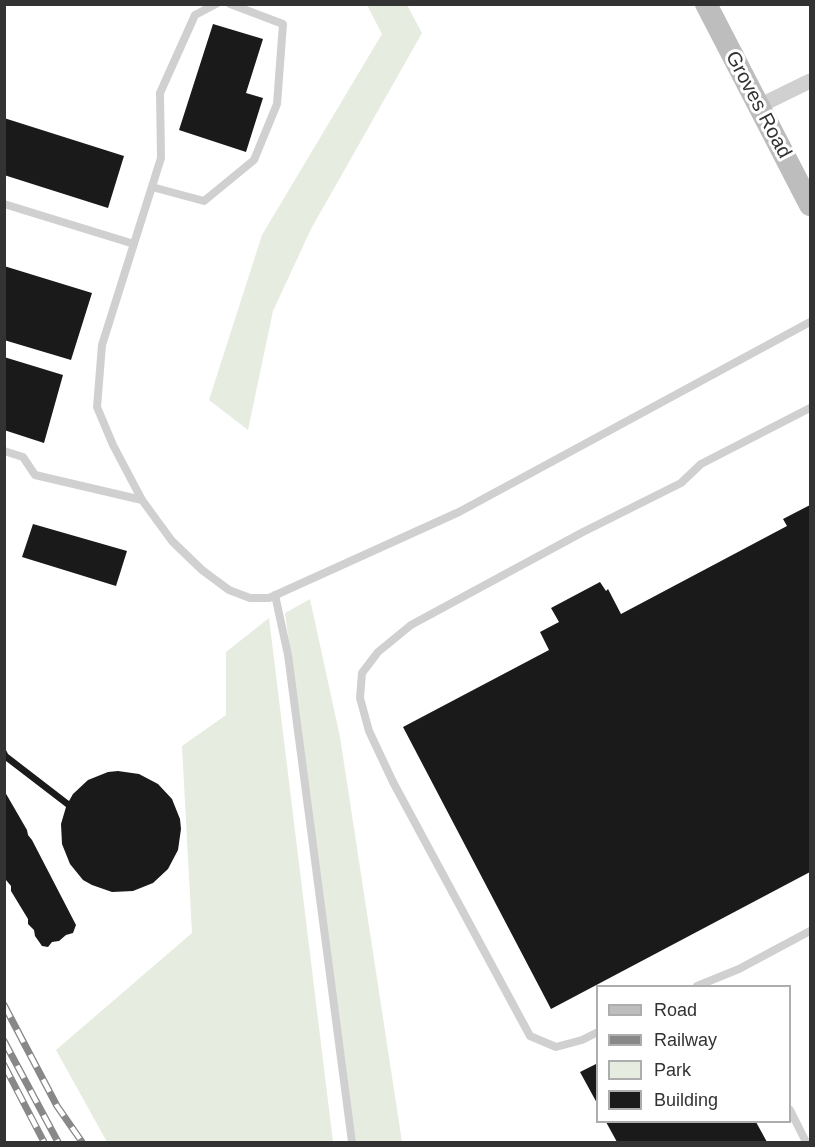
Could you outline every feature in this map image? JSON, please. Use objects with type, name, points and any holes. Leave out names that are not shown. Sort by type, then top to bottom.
[{"type":"street","name":"Groves Road","points":[[706,4],[810,205]]},
{"type":"street","points":[[759,106],[810,81]]},
{"type":"lane","points":[[216,4],[195,15],[160,93],[161,158],[102,345],[97,407],[113,445],[142,500],[172,541],[202,570],[229,590],[250,598],[269,598],[459,512],[810,322]]},
{"type":"lane","points":[[152,187],[204,201],[254,160],[277,104],[283,24],[230,4]]},
{"type":"lane","points":[[4,204],[134,244]]},
{"type":"lane","points":[[596,1033],[582,1040],[555,1047],[530,1036],[393,782],[369,731],[360,698],[362,673],[378,652],[411,625],[583,531],[681,483],[701,464],[810,408]]},
{"type":"lane","points":[[4,451],[23,457],[35,475],[142,500]]},
{"type":"lane","points":[[275,595],[288,655],[352,1143]]},
{"type":"lane","points":[[702,985],[739,969],[810,931]]},
{"type":"lane","points":[[721,977],[725,985]]},
{"type":"lane","points":[[791,1114],[806,1143]]},
{"type":"green space","points":[[367,5],[407,5],[422,33],[311,229],[273,311],[248,430],[209,400],[262,235],[382,34]]},
{"type":"green space","points":[[310,599],[340,737],[402,1142],[356,1142],[285,613]]},
{"type":"green space","points":[[269,618],[333,1142],[107,1142],[56,1050],[192,933],[182,746],[226,715],[226,652]]},
{"type":"building","points":[[213,24],[263,39],[246,93],[263,98],[246,152],[179,130]]},
{"type":"building","points":[[4,118],[124,156],[108,208],[4,175]]},
{"type":"building","points":[[4,266],[92,293],[71,360],[4,340]]},
{"type":"building","points":[[4,357],[63,375],[44,443],[4,430]]},
{"type":"building","points":[[810,505],[810,872],[551,1009],[403,727],[549,650],[540,632],[559,622],[551,608],[600,582],[606,591],[608,589],[621,614],[787,526],[783,519]]},
{"type":"building","points":[[33,524],[127,551],[116,586],[22,557]]},
{"type":"building","points":[[4,746],[8,754],[69,801],[88,780],[108,772],[139,774],[158,784],[172,799],[180,819],[178,850],[168,869],[153,883],[133,891],[112,892],[83,880],[70,864],[62,844],[61,824],[66,807],[6,761],[4,762]]},
{"type":"building","points":[[5,792],[76,925],[73,933],[59,941],[52,942],[48,947],[42,946],[35,936],[34,930],[28,924],[28,919],[6,880]]},
{"type":"building","points":[[596,1064],[596,1101],[580,1072]]},
{"type":"building","points":[[607,1123],[757,1123],[767,1142],[617,1142]]},
{"type":"railway","points":[[4,1005],[57,1106],[82,1142]]},
{"type":"railway","points":[[4,1041],[58,1142]]},
{"type":"railway","points":[[4,1065],[44,1142]]}]
